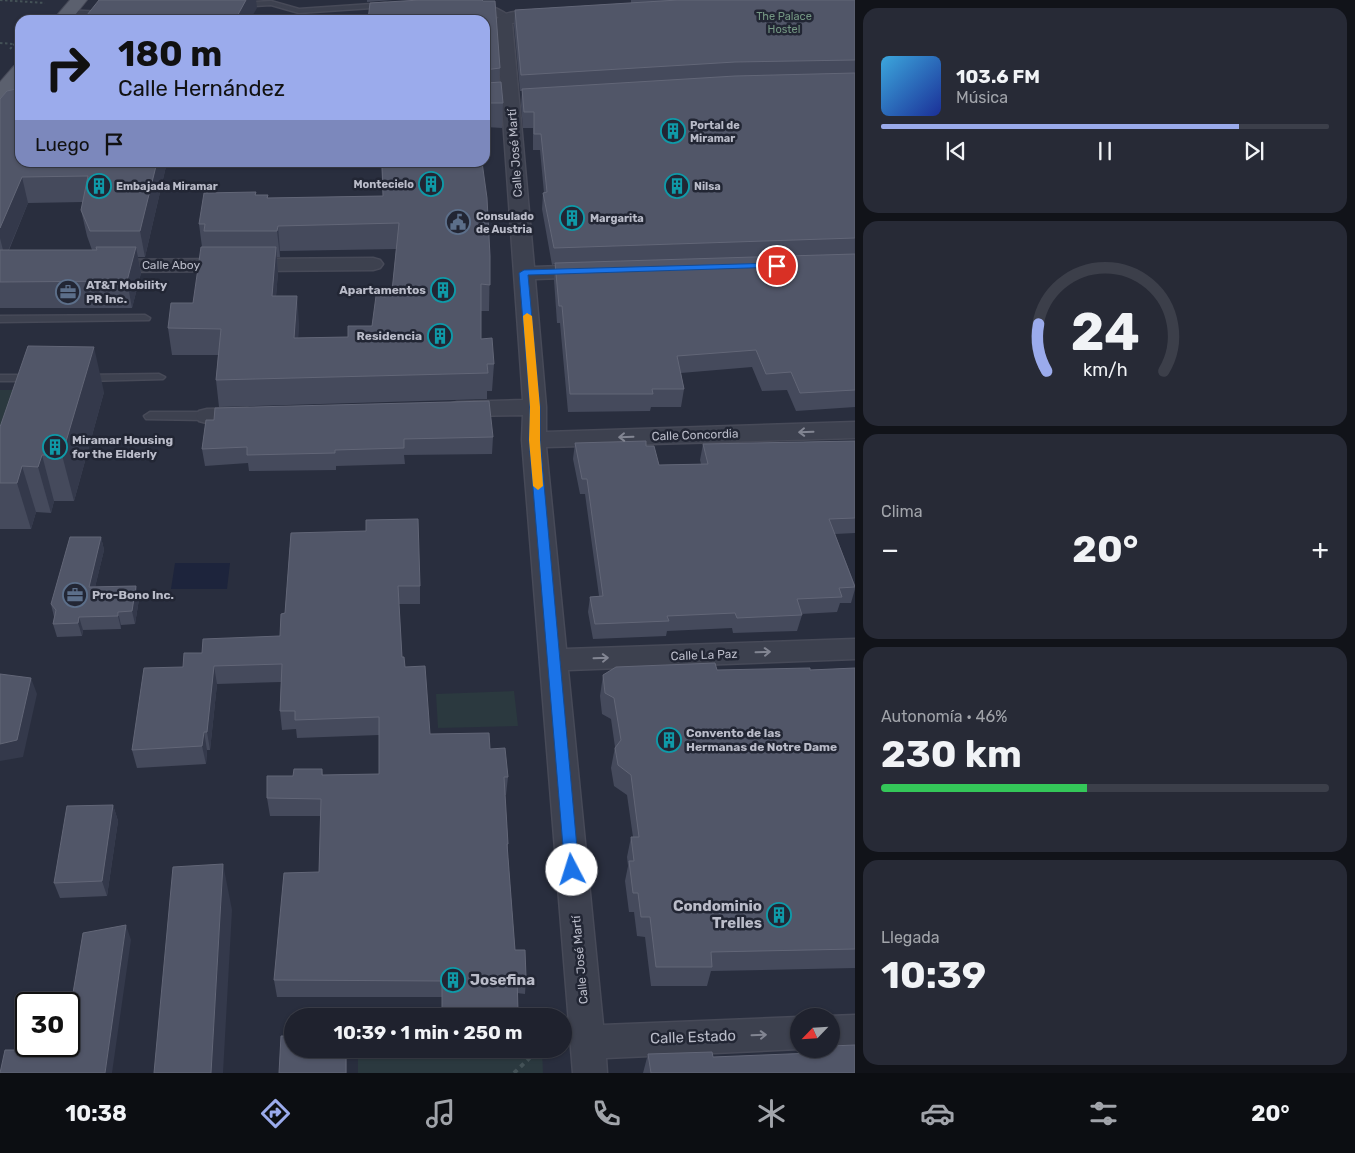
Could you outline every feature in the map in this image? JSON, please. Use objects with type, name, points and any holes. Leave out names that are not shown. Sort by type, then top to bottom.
[{"type":"main road","points":[[3,102],[15,79]]},
{"type":"street","points":[[512,18],[564,14]]},
{"type":"street","name":"Calle José Martí","points":[[512,18],[504,20],[535,407],[534,440],[552,660],[589,1057]]},
{"type":"street","name":"Calle Aboy","points":[[90,266],[373,264]]},
{"type":"street","points":[[524,273],[611,270]]},
{"type":"street","points":[[436,409],[535,407]]},
{"type":"street","points":[[208,416],[267,414]]},
{"type":"street","name":"Calle Concordia","points":[[534,440],[855,430]]},
{"type":"street","name":"Calle La Paz","points":[[552,660],[855,649]]},
{"type":"street","points":[[840,1032],[855,1031]]},
{"type":"street","name":"Calle Estado","points":[[589,1057],[790,1034]]},
{"type":"lane","points":[[461,0],[481,5],[512,18]]},
{"type":"lane","points":[[233,6],[271,3],[298,11],[393,4]]},
{"type":"lane","points":[[70,11],[110,14]]},
{"type":"lane","points":[[0,319],[145,318]]},
{"type":"lane","points":[[69,378],[159,377]]},
{"type":"lane","points":[[0,378],[40,378]]},
{"type":"lane","points":[[150,416],[208,416]]},
{"type":"path","points":[[0,0],[50,4]]},
{"type":"path","points":[[0,43],[14,44]]},
{"type":"path","points":[[514,1073],[530,1058]]},
{"type":"shaded area","points":[[0,390],[15,390],[0,437]]},
{"type":"shaded area","points":[[514,691],[518,726],[438,728],[436,694]]},
{"type":"shaded area","points":[[358,1058],[542,1058],[543,1073],[358,1073]]},
{"type":"water","points":[[175,563],[230,563],[227,589],[171,589]]},
{"type":"building","points":[[99,0],[246,0],[238,15],[87,15]]},
{"type":"building","points":[[420,0],[495,1],[500,68],[490,69],[490,15],[369,15],[370,3]]},
{"type":"building","points":[[678,0],[855,0],[855,60],[735,62],[521,75],[515,10]]},
{"type":"building","points":[[855,73],[855,238],[554,248],[543,193],[547,192],[541,134],[534,134],[534,112],[524,112],[522,89],[735,76]]},
{"type":"building","points":[[501,82],[503,103],[490,103],[490,83]]},
{"type":"building","points":[[15,89],[15,167],[156,167],[140,231],[90,231],[81,210],[88,176],[22,177],[0,228],[0,99],[7,91]]},
{"type":"building","points":[[382,167],[483,167],[487,198],[490,285],[481,284],[481,339],[492,338],[494,364],[487,364],[488,373],[216,380],[221,329],[168,328],[171,303],[193,303],[201,247],[276,247],[272,296],[297,296],[294,338],[348,337],[348,326],[372,326],[376,296],[386,297],[386,291],[392,291],[399,223],[278,226],[277,231],[204,231],[205,224],[199,224],[204,193],[256,192],[255,195],[268,195],[267,198],[383,196]]},
{"type":"building","points":[[96,247],[136,247],[127,281],[0,282],[0,250],[97,250]]},
{"type":"building","points":[[855,254],[855,390],[800,393],[791,372],[766,374],[756,350],[677,356],[684,389],[652,389],[653,394],[570,394],[562,306],[559,306],[555,263]]},
{"type":"building","points":[[28,346],[94,347],[62,455],[42,455],[38,467],[22,466],[17,483],[0,483],[0,427]]},
{"type":"building","points":[[489,401],[493,437],[404,439],[404,448],[335,450],[335,453],[247,455],[247,447],[202,449],[206,420],[214,420],[215,408]]},
{"type":"building","points":[[646,441],[646,446],[654,446],[659,465],[708,464],[703,444],[855,441],[855,518],[829,519],[855,587],[839,588],[842,597],[797,599],[802,615],[737,618],[735,613],[667,616],[669,621],[595,624],[590,597],[603,596],[587,479],[582,479],[575,443]]},
{"type":"building","points":[[418,519],[420,586],[398,586],[402,657],[404,657],[405,667],[425,666],[430,734],[489,733],[490,749],[505,748],[508,777],[504,777],[507,844],[515,950],[525,950],[526,977],[517,976],[518,1008],[442,1008],[442,981],[274,980],[284,873],[319,872],[321,799],[267,798],[267,776],[293,776],[294,769],[322,769],[322,775],[379,774],[379,717],[295,720],[295,711],[280,711],[282,664],[214,666],[207,732],[204,732],[202,746],[132,750],[144,668],[183,667],[184,653],[202,653],[203,639],[280,636],[281,614],[285,613],[291,533],[366,531],[366,520]]},
{"type":"building","points":[[70,537],[101,537],[89,587],[136,586],[132,611],[118,612],[118,616],[79,617],[78,623],[53,624],[56,610],[51,604]]},
{"type":"building","points":[[715,663],[717,670],[855,668],[855,949],[711,952],[712,967],[656,967],[650,917],[641,917],[638,893],[633,893],[629,861],[634,861],[631,837],[639,837],[631,775],[618,765],[615,748],[621,740],[614,698],[605,693],[603,675],[616,667]]},
{"type":"building","points":[[0,674],[31,678],[17,740],[0,744]]},
{"type":"building","points":[[113,805],[102,881],[54,883],[67,806]]},
{"type":"building","points":[[223,864],[211,1073],[154,1073],[173,867]]},
{"type":"building","points":[[126,925],[105,1073],[0,1073],[5,1050],[15,1050],[15,1057],[80,1057],[80,992],[73,992],[83,933]]},
{"type":"building","points":[[281,1036],[284,1036],[284,1058],[346,1058],[346,1073],[279,1073]]},
{"type":"building","points":[[855,1045],[855,1073],[651,1073],[648,1054],[712,1052],[713,1057],[790,1054],[790,1058],[840,1058],[840,1046]]},
{"type":"slow traffic","points":[[527,316],[535,407],[534,440],[538,486]]},
{"type":"place","name":"Portal de Miramar","points":[[673,131]]},
{"type":"place","name":"Montecielo","points":[[431,184]]},
{"type":"place","name":"Embajada Miramar","points":[[99,186]]},
{"type":"place","name":"Nilsa","points":[[677,186]]},
{"type":"place","name":"Margarita","points":[[572,218]]},
{"type":"place","name":"Consulado de Austria","points":[[458,222]]},
{"type":"place","name":"Apartamentos","points":[[443,290]]},
{"type":"place","name":"AT&T Mobility PR Inc.","points":[[68,292]]},
{"type":"place","name":"Residencia","points":[[440,336]]},
{"type":"place","name":"Miramar Housing for the Elderly","points":[[55,447]]},
{"type":"place","name":"Pro-Bono Inc.","points":[[75,595]]},
{"type":"place","name":"Convento de las Hermanas de Notre Dame","points":[[669,740]]},
{"type":"place","name":"Condominio Trelles","points":[[779,915]]},
{"type":"place","name":"Josefina","points":[[453,980]]},
{"type":"route","points":[[572,870],[534,440],[535,407],[524,273],[777,266]]},
{"type":"park label","name":"The Palace Hostel","points":[[784,22]]}]
